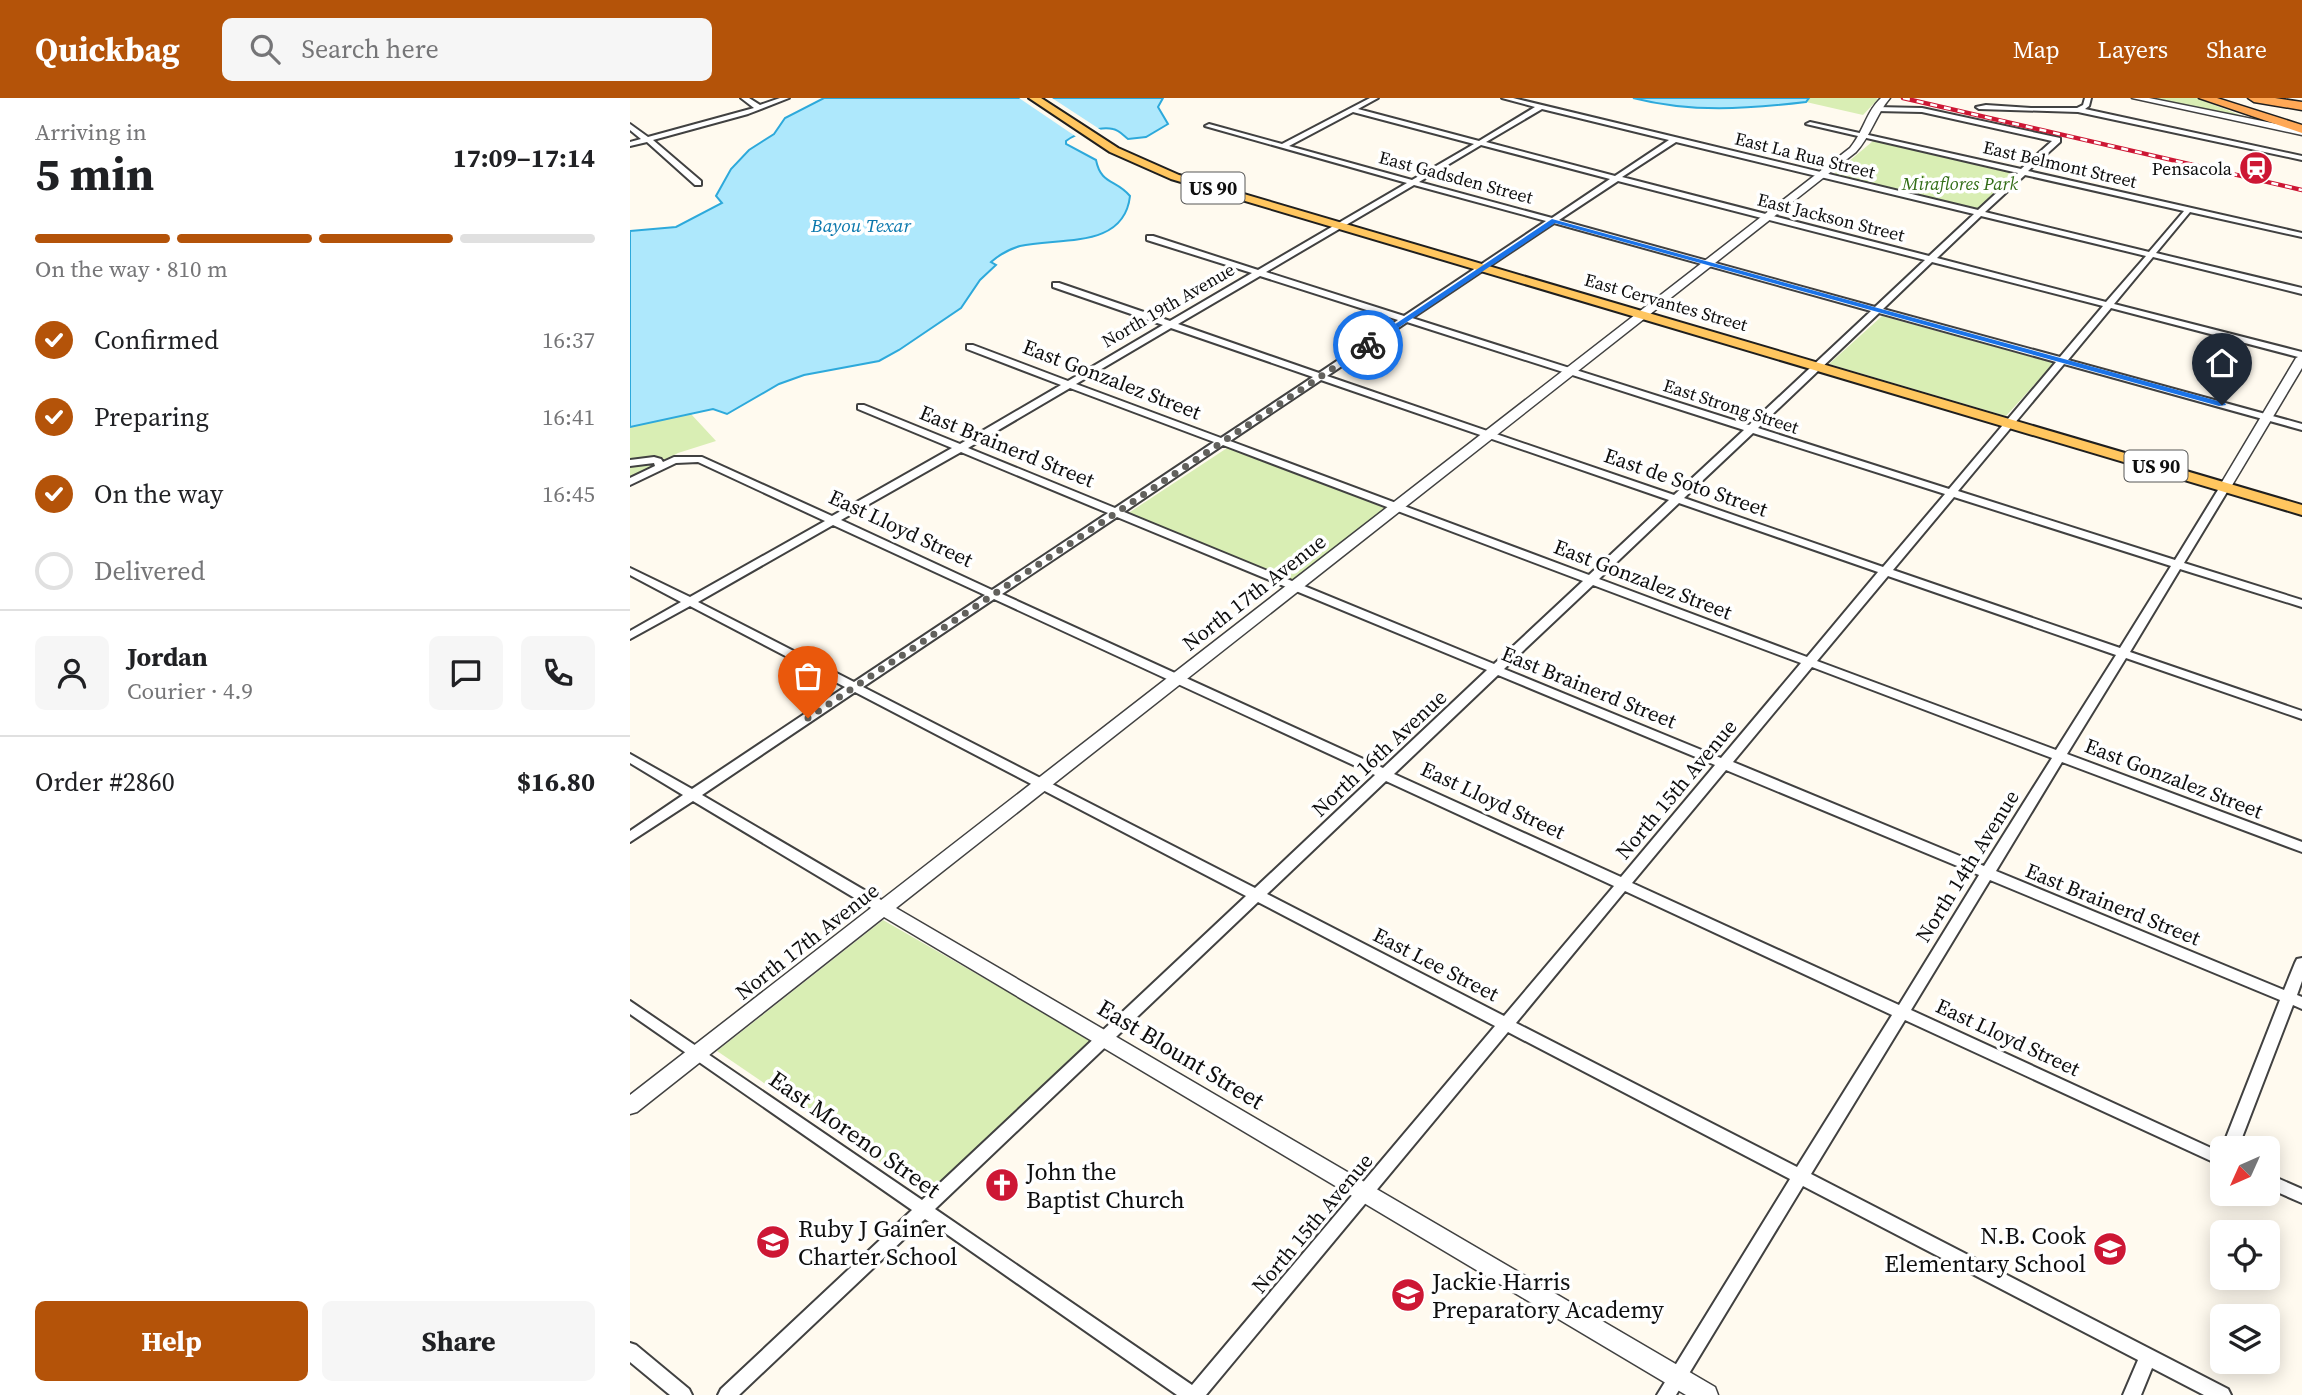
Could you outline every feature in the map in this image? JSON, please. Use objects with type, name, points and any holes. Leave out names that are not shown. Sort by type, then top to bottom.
[{"type":"highway","points":[[2205,98],[2302,131]]},
{"type":"highway","points":[[2254,98],[2302,104]]},
{"type":"highway","points":[[2287,98],[2302,104]]},
{"type":"main road","name":"East Cervantes Street","points":[[1034,98],[1127,158],[1175,177],[2302,510]]},
{"type":"street","points":[[744,98],[759,108]]},
{"type":"street","points":[[630,144],[786,98]]},
{"type":"street","points":[[1283,146],[1375,98]]},
{"type":"street","name":"East La Rua Street","points":[[1505,98],[2302,291]]},
{"type":"street","name":"North 17th Avenue","points":[[630,1106],[1853,150],[1866,136],[1876,109],[1886,98]]},
{"type":"street","points":[[2078,110],[2086,106],[2088,98]]},
{"type":"street","points":[[2136,98],[2302,131]]},
{"type":"street","points":[[1979,107],[2008,106],[2034,110],[2056,107],[2078,110],[2302,158]]},
{"type":"street","name":"North 19th Avenue","points":[[630,636],[960,448],[1167,323],[1541,107]]},
{"type":"street","name":"North 16th Avenue","points":[[727,1395],[2057,140],[1922,110],[1876,109]]},
{"type":"street","name":"East Jackson Street","points":[[1352,110],[2302,357]]},
{"type":"street","name":"East Belmont Street","points":[[1810,124],[2302,235]]},
{"type":"street","points":[[630,126],[698,183]]},
{"type":"street","name":"East Gadsden Street","points":[[1209,126],[2302,427]]},
{"type":"street","points":[[630,837],[1675,139]]},
{"type":"street","name":"North 15th Avenue","points":[[1194,1395],[2189,209]]},
{"type":"street","name":"East Strong Street","points":[[1150,238],[2302,604]]},
{"type":"street","name":"East de Soto Street","points":[[1056,285],[2302,715]]},
{"type":"street","name":"East Gonzalez Street","points":[[970,346],[2302,847]]},
{"type":"street","name":"North 14th Avenue","points":[[1672,1386],[2225,487],[2302,357]]},
{"type":"street","name":"East Brainerd Street","points":[[861,407],[2295,1000]]},
{"type":"street","name":"East Lloyd Street","points":[[630,463],[654,460],[658,461],[660,466],[683,458],[699,459],[2210,1154]]},
{"type":"street","points":[[630,482],[660,466]]},
{"type":"street","name":"East Lee Street","points":[[630,571],[2222,1395]]},
{"type":"street","name":"East Blount Street","points":[[630,758],[1364,1193],[1672,1386],[1707,1395]]},
{"type":"street","points":[[2235,1136],[2295,1000],[2302,963]]},
{"type":"street","name":"East Moreno Street","points":[[630,1007],[1194,1395]]},
{"type":"street","points":[[2280,1186],[2302,1196]]},
{"type":"street","points":[[630,1351],[683,1395]]},
{"type":"street","points":[[2132,1395],[2148,1356]]},
{"type":"green space","points":[[1809,98],[1878,99],[1863,115],[1806,102]]},
{"type":"green space","points":[[2144,98],[2196,98],[2256,121]]},
{"type":"green space","name":"Miraflores Park","points":[[1873,141],[2019,172],[1977,210],[1837,176],[1835,173]]},
{"type":"green space","points":[[1882,316],[2054,363],[2006,416],[1829,364]]},
{"type":"green space","points":[[691,414],[716,441],[678,453],[630,478],[630,427]]},
{"type":"green space","points":[[1227,448],[1389,508],[1293,582],[1127,514]]},
{"type":"green space","points":[[883,920],[1095,1042],[930,1196],[717,1051]]},
{"type":"water","name":"Bayou Texar","points":[[824,98],[1163,98],[1158,107],[1168,124],[1146,137],[1128,139],[1115,130],[1102,128],[1066,141],[1066,144],[1096,160],[1101,174],[1130,196],[1125,213],[1116,225],[1087,238],[1035,243],[1005,252],[991,262],[996,265],[980,280],[961,308],[899,350],[879,361],[804,375],[779,384],[727,414],[713,409],[630,427],[630,231],[676,227],[722,203],[716,196],[731,169],[749,150],[774,134],[785,118]]},
{"type":"water","points":[[1633,98],[1809,98],[1806,102],[1762,106],[1698,108]]},
{"type":"pier","points":[[1019,98],[1052,98],[1104,132],[1078,138]]},
{"type":"railway","points":[[1903,98],[2302,190]]},
{"type":"way so far","points":[[808,718],[1368,345]]},
{"type":"place","name":"Pensacola","points":[[2256,168]]},
{"type":"place","name":"John the Baptist Church","points":[[1002,1185]]},
{"type":"place","name":"Ruby J Gainer Charter School","points":[[773,1242]]},
{"type":"place","name":"N.B. Cook Elementary School","points":[[2110,1249]]},
{"type":"place","name":"Jackie Harris Preparatory Academy","points":[[1408,1295]]},
{"type":"route","points":[[1368,345],[1554,220],[2222,405]]}]
